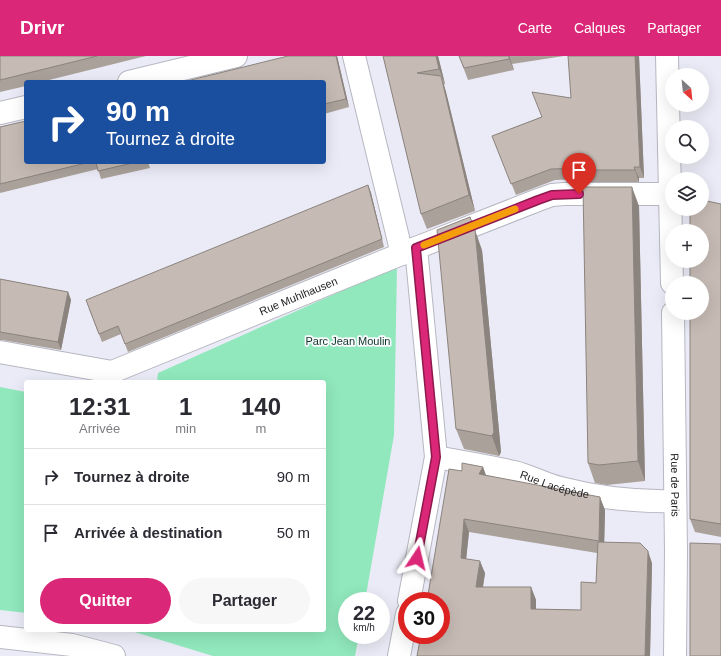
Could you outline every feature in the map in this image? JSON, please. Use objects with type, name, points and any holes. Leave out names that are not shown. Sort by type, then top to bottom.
[{"type":"street","points":[[134,80],[179,63],[236,56]]},
{"type":"street","points":[[354,56],[409,251],[436,457],[411,592]]},
{"type":"street","points":[[667,56],[670,172]]},
{"type":"street","points":[[0,113],[24,107]]},
{"type":"street","name":"Rue Muhlhausen","points":[[0,352],[112,372],[409,251],[552,195],[665,194]]},
{"type":"street","points":[[671,216],[672,276]]},
{"type":"street","name":"Rue de Paris","points":[[673,320],[675,656]]},
{"type":"street","name":"Rue Lacépède","points":[[436,457],[513,472],[531,477],[561,489],[609,498],[652,501],[675,500]]},
{"type":"street","points":[[0,637],[72,645],[114,656]]},
{"type":"street","points":[[399,656],[401,644]]},
{"type":"green space","name":"Parc Jean Moulin","points":[[397,266],[394,435],[367,592],[338,592],[338,644],[357,644],[355,656],[213,656],[135,632],[326,632],[326,380],[157,380],[158,373]]},
{"type":"green space","points":[[0,387],[24,392],[24,613],[0,610]]},
{"type":"building","points":[[0,56],[97,56],[0,80]]},
{"type":"building","points":[[288,56],[336,56],[346,99],[326,104],[326,80],[191,80]]},
{"type":"building","points":[[383,56],[436,56],[439,69],[417,73],[441,76],[469,195],[421,214]]},
{"type":"building","points":[[459,56],[509,56],[509,59],[464,68]]},
{"type":"building","points":[[568,56],[635,56],[640,167],[634,167],[635,170],[585,170],[585,168],[551,169],[511,184],[492,136],[542,117],[532,92],[571,98]]},
{"type":"building","points":[[24,121],[24,164],[82,164],[0,184],[0,127]]},
{"type":"building","points":[[96,164],[128,164],[98,171]]},
{"type":"building","points":[[368,185],[382,239],[125,344],[118,326],[99,334],[86,300]]},
{"type":"building","points":[[583,187],[632,187],[638,461],[599,465],[588,463]]},
{"type":"building","points":[[709,201],[721,204],[721,524],[690,519],[690,320],[709,320],[709,276],[690,276],[690,268],[709,268],[709,224],[690,224],[690,216],[709,216]]},
{"type":"building","points":[[470,217],[475,230],[494,432],[492,436],[456,429],[437,230]]},
{"type":"building","points":[[0,279],[68,292],[58,342],[0,332]]},
{"type":"building","points":[[462,463],[483,467],[479,474],[600,497],[599,541],[464,519],[461,558],[480,561],[476,587],[531,587],[531,609],[581,610],[581,582],[596,583],[598,542],[640,543],[648,551],[645,656],[417,656],[419,644],[450,644],[450,592],[428,592],[449,469],[462,471]]},
{"type":"building","points":[[690,543],[721,544],[721,656],[690,656]]},
{"type":"slow traffic","points":[[424,245],[515,209]]},
{"type":"route","points":[[417,558],[436,457],[416,248],[552,195],[579,194]]}]
